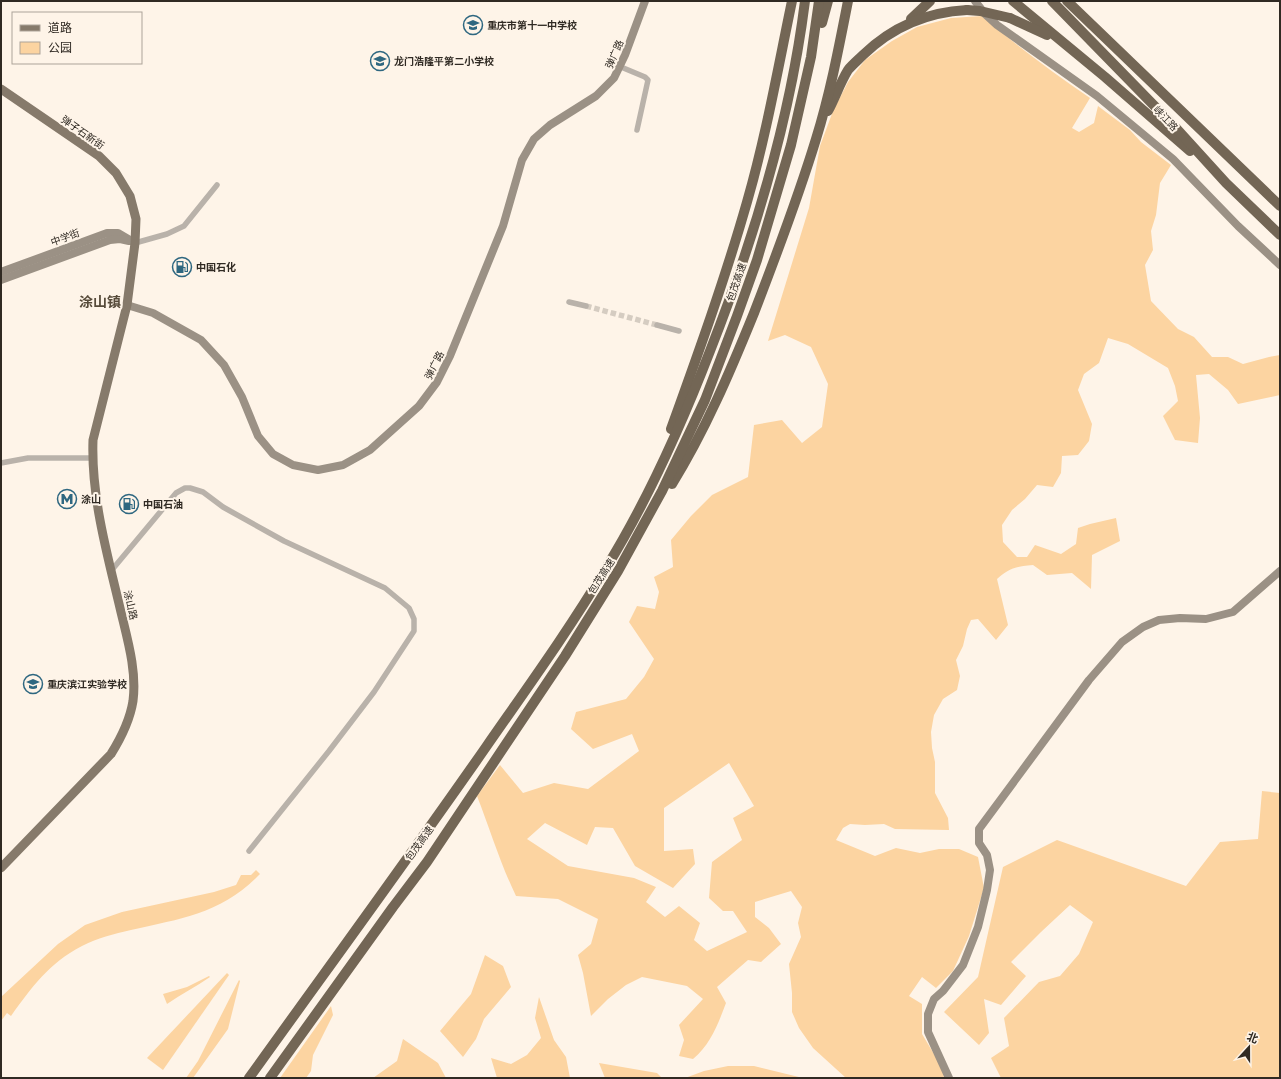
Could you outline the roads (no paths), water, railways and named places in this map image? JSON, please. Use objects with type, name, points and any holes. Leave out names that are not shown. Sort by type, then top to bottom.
[{"type":"highway","points":[[776,78],[785,1]]},
{"type":"highway","points":[[650,488],[724,278],[748,201],[760,156],[792,1]]},
{"type":"highway","name":"包茂高速","points":[[249,1078],[379,896],[413,852],[555,648],[607,566],[650,488],[704,368],[752,234],[771,169],[788,97],[805,1]]},
{"type":"highway","name":"包茂高速","points":[[270,1078],[393,906],[432,856],[565,656],[618,571],[662,491],[693,426],[716,372],[760,252],[791,145],[811,58],[819,1]]},
{"type":"highway","points":[[811,58],[828,1]]},
{"type":"highway","points":[[640,533],[688,457],[715,404],[762,292],[816,139],[833,75],[848,1]]},
{"type":"highway","points":[[816,139],[849,70],[869,49],[914,17],[930,1]]},
{"type":"highway","points":[[1013,1],[1105,77],[1226,183]]},
{"type":"highway","name":"峡江路","points":[[1052,1],[1155,106],[1226,183],[1280,234]]},
{"type":"highway","name":"峡江路","points":[[1067,1],[1280,206]]},
{"type":"highway","points":[[1073,1],[1113,45]]},
{"type":"highway","points":[[901,26],[935,14],[952,10],[988,12],[1010,18],[1042,32],[1073,52]]},
{"type":"main road","name":"弹子石新街","points":[[1,89],[99,156],[116,173],[130,196],[136,219],[135,242],[127,305]]},
{"type":"main road","name":"涂山路","points":[[3,862],[111,754],[121,737],[133,701],[134,684],[132,658],[104,540],[92,458],[93,440],[127,305]]},
{"type":"street","name":"弹广路","points":[[127,305],[153,313],[201,340],[224,365],[242,397],[258,436],[273,454],[293,465],[318,470],[343,465],[370,450],[419,406],[437,382],[450,356],[503,226],[522,160],[534,139],[550,125],[596,96],[614,78],[621,66],[645,1]]},
{"type":"street","points":[[975,1],[985,14],[997,25],[1097,96],[1173,159],[1238,226],[1280,265]]},
{"type":"street","points":[[621,66],[645,76],[648,80],[636,130]]},
{"type":"street","name":"中学街","points":[[1,280],[110,240],[120,239],[135,242],[167,234],[184,226],[217,185]]},
{"type":"street","name":"中学街","points":[[1,272],[107,232],[118,233],[135,242]]},
{"type":"street","points":[[569,302],[586,306]]},
{"type":"street","points":[[657,325],[679,331]]},
{"type":"street","points":[[1,463],[28,458],[92,458]]},
{"type":"street","points":[[112,571],[176,493],[184,488],[190,488],[203,492],[223,507],[284,541],[385,588],[409,608],[414,619],[414,631],[374,692],[249,851]]},
{"type":"street","points":[[949,1078],[928,1032],[928,1014],[934,999],[943,991],[962,965],[978,927],[988,890],[990,870],[987,855],[979,843],[979,829],[1089,680],[1122,642],[1143,627],[1159,620],[1206,619],[1233,612],[1280,571]]},
{"type":"tunnel","points":[[586,306],[657,325]]},
{"type":"place","name":"重庆市第十一中学校","points":[[473,25]]},
{"type":"place","name":"龙门浩隆平第二小学校","points":[[380,61]]},
{"type":"place","name":"中国石化","points":[[182,267]]},
{"type":"place","name":"涂山","points":[[67,499]]},
{"type":"place","name":"中国石油","points":[[129,504]]},
{"type":"place","name":"重庆滨江实验学校","points":[[33,684]]},
{"type":"district","name":"涂山镇","points":[[100,302]]}]
